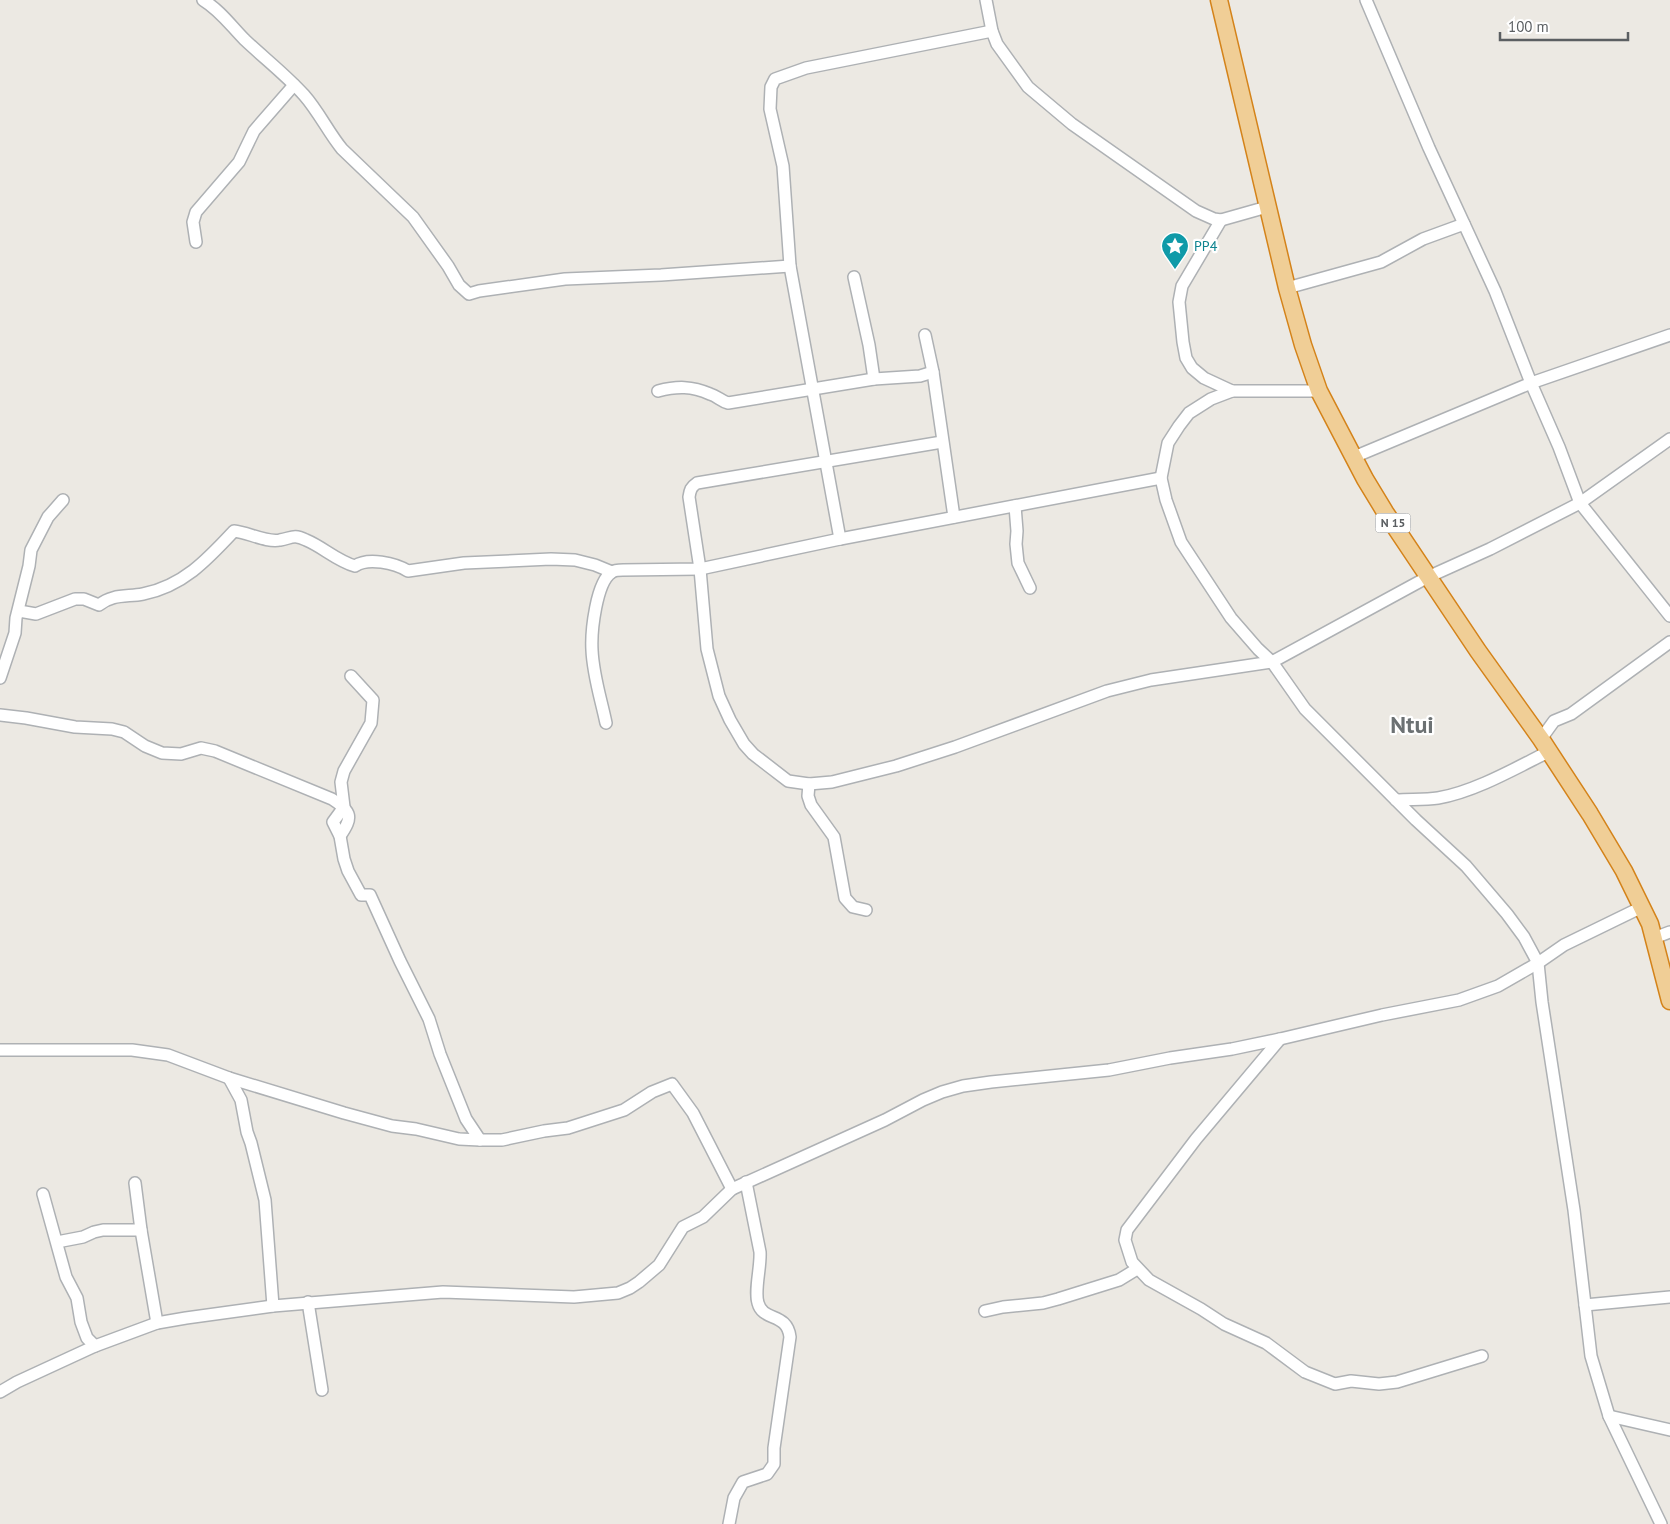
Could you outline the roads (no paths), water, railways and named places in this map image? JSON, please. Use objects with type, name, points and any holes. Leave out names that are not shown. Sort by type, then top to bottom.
[{"type":"highway","name":"N 15","points":[[1219,0],[1287,288],[1303,346],[1319,391],[1380,504],[1590,814],[1624,871],[1642,907],[1654,938],[1670,1001]]},
{"type":"street","points":[[204,0],[216,8],[294,86],[321,117],[334,140],[342,149],[413,217],[448,266],[459,285],[469,294],[565,279],[661,275],[790,266]]},
{"type":"street","points":[[986,0],[996,44],[1028,87],[1052,108],[1196,211],[1221,220],[1267,208]]},
{"type":"street","points":[[1366,0],[1498,298],[1580,503],[1670,616]]},
{"type":"street","points":[[840,538],[790,266],[783,166],[770,109],[772,87],[775,79],[806,68],[992,31]]},
{"type":"street","points":[[196,242],[194,222],[196,212],[239,162],[254,131],[294,86]]},
{"type":"street","points":[[1221,220],[1182,286],[1178,302],[1186,358],[1192,368],[1204,378],[1232,391]]},
{"type":"street","points":[[1287,288],[1380,262],[1423,239],[1464,224]]},
{"type":"street","points":[[854,277],[869,344],[874,379]]},
{"type":"street","points":[[926,335],[934,376],[954,517]]},
{"type":"street","points":[[1354,457],[1531,383],[1670,335]]},
{"type":"street","points":[[658,391],[674,386],[696,389],[712,394],[728,403],[874,379],[934,376]]},
{"type":"street","points":[[1319,391],[1232,391],[1219,395],[1200,405],[1189,413],[1168,443],[1161,478],[1166,500],[1186,551],[1232,618],[1258,649],[1272,662],[1310,715],[1416,820],[1466,866],[1484,886],[1524,937],[1538,963],[1542,1002],[1574,1210],[1591,1356],[1610,1416],[1660,1521],[1647,1524]]},
{"type":"street","points":[[942,442],[697,483],[692,486],[688,497],[700,569],[708,649],[719,696],[744,744],[767,766],[788,781],[809,784],[856,777],[955,747],[1107,691],[1151,680],[1272,662],[1428,576],[1498,545],[1580,503],[1670,439]]},
{"type":"street","points":[[19,611],[36,614],[75,599],[84,599],[99,605],[106,599],[143,594],[174,584],[206,562],[234,531],[279,540],[297,537],[307,540],[348,564],[355,566],[360,562],[371,562],[401,566],[408,571],[464,563],[551,558],[574,560],[595,565],[612,572],[623,570],[700,569],[840,538],[1161,478]]},
{"type":"street","points":[[0,678],[4,670],[3,664],[12,644],[31,550],[48,517],[63,500]]},
{"type":"street","points":[[1015,506],[1018,563],[1030,588]]},
{"type":"street","points":[[606,723],[596,679],[592,649],[596,607],[605,579],[612,572]]},
{"type":"street","points":[[1396,800],[1439,798],[1494,779],[1544,745],[1554,721],[1572,714],[1670,642]]},
{"type":"street","points":[[351,676],[373,700],[373,711],[372,723],[344,770],[341,782],[344,807],[350,818],[349,824],[340,836],[342,852],[348,871],[361,895],[370,895],[429,1019],[440,1054],[466,1119],[480,1140]]},
{"type":"street","points":[[0,715],[75,727],[112,729],[124,732],[145,746],[162,753],[180,754],[201,748],[214,751],[332,799],[344,807]]},
{"type":"street","points":[[809,784],[808,796],[811,804],[834,837],[845,898],[853,907],[866,910]]},
{"type":"street","points":[[0,1392],[17,1382],[95,1346],[157,1323],[308,1302],[443,1292],[574,1297],[618,1292],[630,1288],[659,1265],[683,1226],[703,1217],[732,1189],[885,1120],[923,1100],[963,1086],[1020,1078],[1109,1070],[1170,1058],[1232,1049],[1372,1017],[1459,1000],[1498,986],[1538,963],[1564,945],[1642,907]]},
{"type":"street","points":[[1654,938],[1670,932]]},
{"type":"street","points":[[1280,1039],[1196,1139],[1127,1230],[1124,1240],[1136,1269],[1148,1280],[1224,1324],[1266,1343],[1305,1372],[1336,1384],[1351,1381],[1379,1384],[1397,1382],[1482,1356]]},
{"type":"street","points":[[0,1050],[132,1050],[168,1055],[229,1078],[291,1098],[392,1126],[480,1140],[502,1140],[568,1128],[624,1110],[652,1092],[672,1084],[694,1113],[732,1189]]},
{"type":"street","points":[[229,1078],[241,1100],[247,1132],[262,1184],[267,1213],[273,1306]]},
{"type":"street","points":[[729,1524],[734,1498],[743,1482],[768,1474],[774,1464],[774,1448],[790,1336],[788,1326],[784,1322],[763,1312],[758,1303],[760,1252],[746,1182]]},
{"type":"street","points":[[136,1183],[141,1230],[157,1323]]},
{"type":"street","points":[[43,1194],[66,1277],[77,1298],[81,1322],[87,1338],[95,1346]]},
{"type":"street","points":[[57,1242],[84,1237],[103,1230],[141,1230]]},
{"type":"street","points":[[984,1311],[1043,1303],[1058,1299],[1119,1280],[1136,1269]]},
{"type":"street","points":[[1585,1305],[1670,1297]]},
{"type":"street","points":[[308,1302],[322,1390]]},
{"type":"street","points":[[1610,1416],[1670,1430]]},
{"type":"place","name":"PP4","points":[[1175,270]]},
{"type":"district","name":"Ntui","points":[[1412,725]]}]
